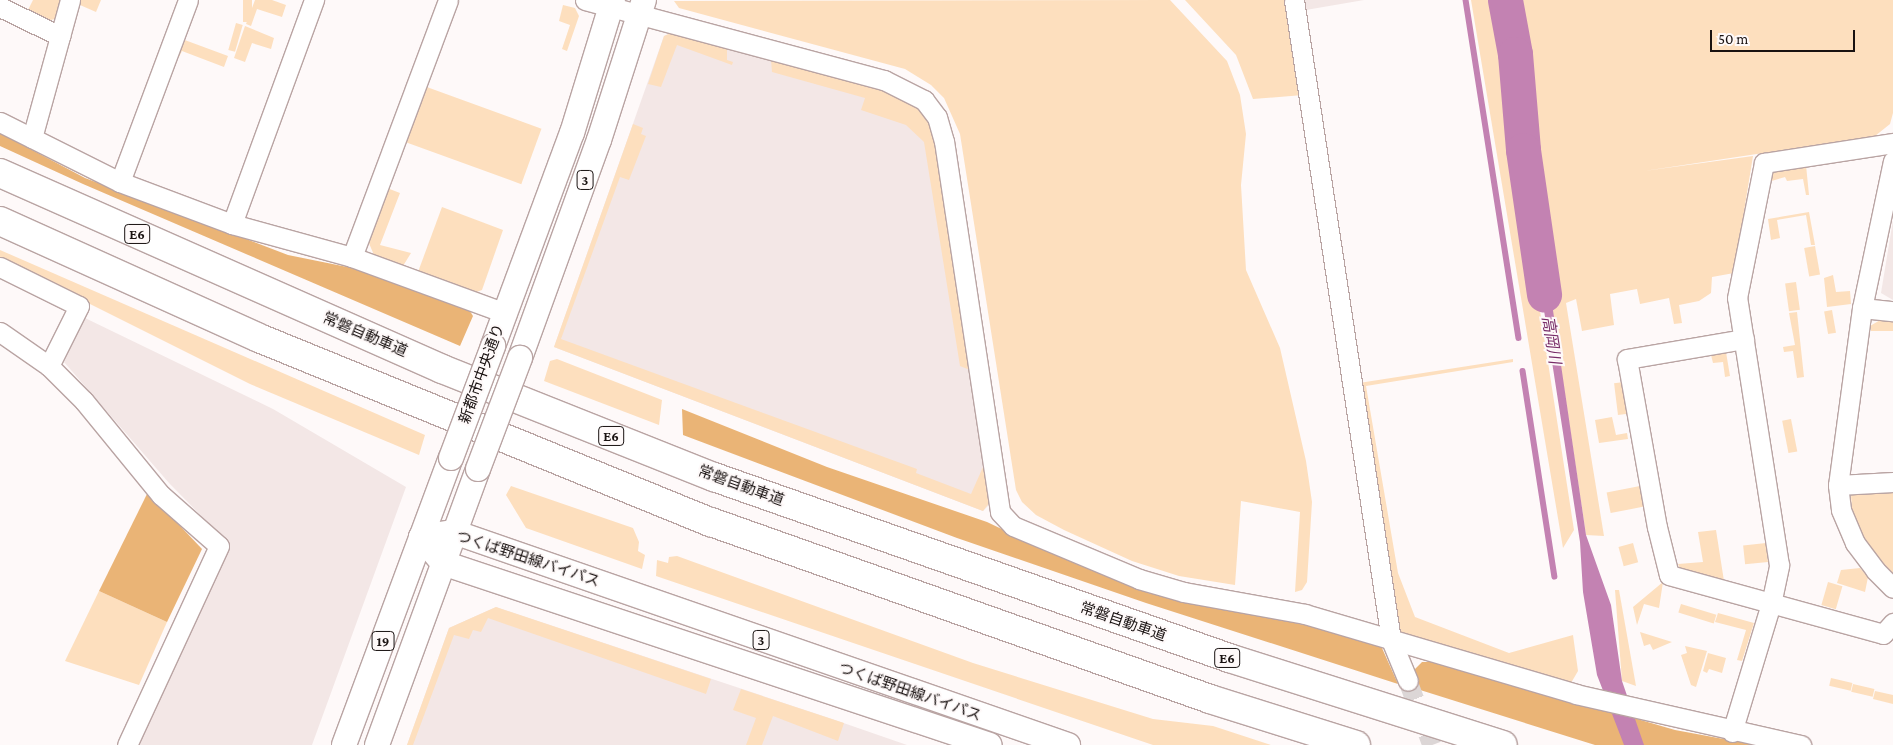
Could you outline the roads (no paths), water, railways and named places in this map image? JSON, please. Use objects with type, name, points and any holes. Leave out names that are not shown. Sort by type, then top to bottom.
[{"type":"highway","name":"常磐自動車道","points":[[0,173],[442,369],[714,477],[1219,655],[1503,745]]},
{"type":"highway","points":[[0,221],[259,338],[711,522],[1210,699],[1356,745]]},
{"type":"main road","name":"新都市中央通り","points":[[344,745],[572,133],[613,3]]},
{"type":"main road","name":"新都市中央通り","points":[[376,745],[599,140],[641,7]]},
{"type":"main road","name":"つくば野田線バイパス","points":[[422,537],[454,532],[1068,745]]},
{"type":"main road","name":"つくば野田線バイパス","points":[[422,537],[443,563],[990,745]]},
{"type":"street","points":[[32,138],[70,0]]},
{"type":"street","points":[[120,182],[188,0]]},
{"type":"street","points":[[232,224],[314,0]]},
{"type":"street","points":[[352,257],[448,0]]},
{"type":"street","points":[[585,0],[641,7],[884,80],[924,100],[937,117],[948,166],[1000,512],[1004,519],[1013,526],[1139,579],[1184,592],[1305,614],[1576,694],[1597,696],[1732,732],[1801,745]]},
{"type":"street","points":[[1294,0],[1391,640],[1408,681]]},
{"type":"street","points":[[0,7],[60,36]]},
{"type":"street","points":[[0,122],[120,182],[232,224],[352,257],[505,313]]},
{"type":"street","points":[[1732,732],[1771,604],[1779,565],[1737,298],[1764,163],[1893,143]]},
{"type":"street","points":[[1893,161],[1862,308],[1838,485],[1841,510],[1855,543],[1874,570],[1893,588]]},
{"type":"street","points":[[0,267],[79,306],[49,366]]},
{"type":"street","points":[[1862,308],[1893,311]]},
{"type":"street","points":[[0,332],[49,366],[84,401],[162,494],[219,546],[127,745]]},
{"type":"street","points":[[1744,339],[1627,359],[1657,527],[1670,575],[1883,634],[1893,623]]},
{"type":"street","points":[[1838,485],[1893,482]]},
{"type":"water","points":[[1534,246],[1544,249],[1586,535],[1611,605],[1622,681],[1644,745],[1624,745],[1597,675],[1583,592],[1580,542]]},
{"type":"waterway","points":[[1466,0],[1519,338]]},
{"type":"waterway","name":"高岡川","points":[[1505,0],[1515,54],[1523,150],[1544,294]]},
{"type":"waterway","points":[[1523,371],[1555,577]]},
{"type":"tunnel","points":[[1408,681],[1432,745]]}]
